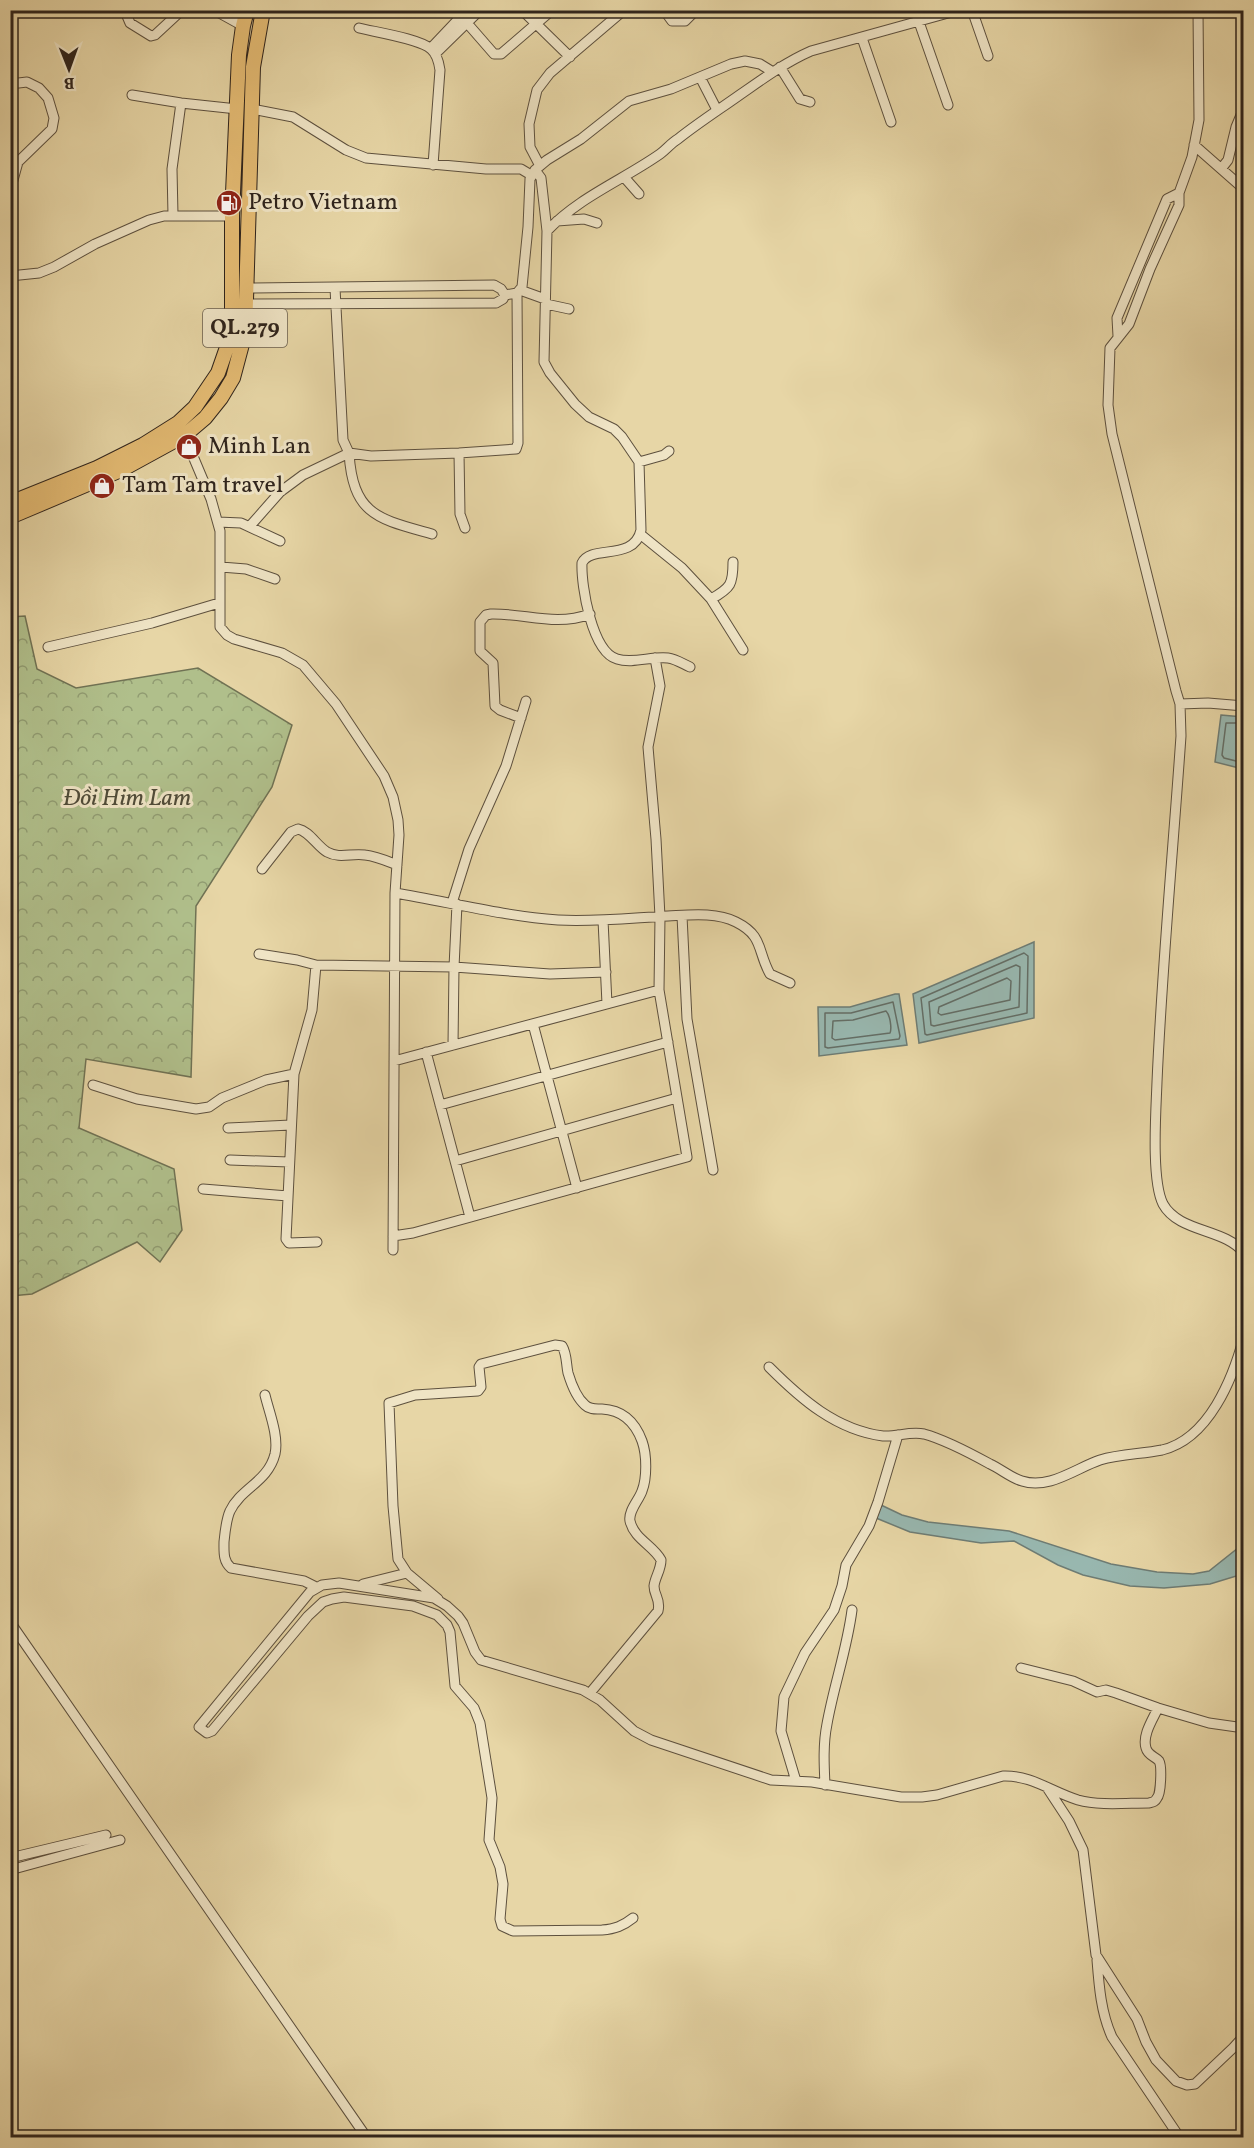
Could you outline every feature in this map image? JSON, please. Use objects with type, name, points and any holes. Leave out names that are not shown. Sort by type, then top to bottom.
[{"type":"highway","name":"QL.279","points":[[10,517],[121,470],[181,429],[218,373],[232,333],[232,216],[243,26],[247,10]]},
{"type":"highway","name":"QL.279","points":[[10,503],[97,468],[142,445],[205,418],[221,398],[232,378],[245,333],[253,67],[263,10]]},
{"type":"street","points":[[128,10],[127,16],[130,23],[151,36],[155,35],[182,10]]},
{"type":"street","points":[[214,10],[243,26]]},
{"type":"street","points":[[433,51],[467,10]]},
{"type":"street","points":[[433,51],[480,10]]},
{"type":"street","points":[[522,10],[570,57]]},
{"type":"street","points":[[467,23],[494,54],[501,54],[552,10]]},
{"type":"street","points":[[624,10],[550,73],[537,90],[529,124],[530,147],[536,170],[541,178],[550,225],[544,362],[575,404],[589,417],[614,429],[639,462],[640,534],[631,546],[612,553],[592,555],[583,560],[582,571],[590,614],[599,643],[611,657],[623,660],[675,659],[690,667]]},
{"type":"street","points":[[664,10],[672,21],[685,21],[696,10]]},
{"type":"street","points":[[914,10],[948,105]]},
{"type":"street","points":[[550,225],[608,185],[662,153],[674,141],[777,70],[811,51],[959,10]]},
{"type":"street","points":[[972,10],[988,56]]},
{"type":"street","points":[[1198,10],[1199,120],[1194,145],[1179,193],[1167,199],[1117,318],[1118,336],[1110,348],[1108,405],[1112,434],[1179,704],[1181,736],[1158,1049],[1156,1116],[1157,1174],[1160,1195],[1168,1210],[1176,1217],[1235,1244],[1244,1253]]},
{"type":"street","points":[[359,28],[414,41],[433,51],[438,59],[440,70],[433,165]]},
{"type":"street","points":[[862,38],[891,123]]},
{"type":"street","points":[[252,109],[293,117],[346,150],[366,158],[486,169],[536,170],[573,145],[629,101],[671,90],[731,64],[746,61],[777,70],[800,99],[810,102]]},
{"type":"street","points":[[700,77],[717,110]]},
{"type":"street","points":[[10,84],[27,82],[39,88],[48,98],[54,118],[52,129],[18,162],[10,191]]},
{"type":"street","points":[[132,94],[181,103],[237,109]]},
{"type":"street","points":[[173,215],[172,169],[181,103]]},
{"type":"street","points":[[1221,169],[1228,160],[1236,127],[1244,108]]},
{"type":"street","points":[[1194,145],[1244,189]]},
{"type":"street","points":[[250,526],[280,492],[303,475],[349,453],[371,456],[516,449],[518,443],[518,292],[526,260],[536,170]]},
{"type":"street","points":[[624,177],[639,194]]},
{"type":"street","points":[[10,276],[39,273],[95,244],[149,220],[173,215],[232,216]]},
{"type":"street","points":[[528,227],[584,219],[597,223]]},
{"type":"street","points":[[429,303],[430,285]]},
{"type":"street","points":[[246,288],[495,285],[504,295]]},
{"type":"street","points":[[335,288],[343,440],[349,453],[354,487],[370,511],[392,523],[432,534]]},
{"type":"street","points":[[246,304],[496,303],[503,299],[504,295],[518,292],[569,309]]},
{"type":"street","points":[[181,429],[218,522],[221,539],[220,627],[234,639],[282,652],[310,672],[336,704],[384,776],[390,789],[398,820],[395,893],[393,1250]]},
{"type":"street","points":[[639,462],[664,455],[669,451]]},
{"type":"street","points":[[459,453],[460,514],[465,528]]},
{"type":"street","points":[[218,522],[238,522],[280,541]]},
{"type":"street","points":[[640,534],[681,568],[711,598],[743,650]]},
{"type":"street","points":[[711,598],[726,590],[731,584],[733,562]]},
{"type":"street","points":[[220,567],[246,569],[274,579]]},
{"type":"street","points":[[48,647],[152,623],[219,603]]},
{"type":"street","points":[[522,718],[495,706],[493,663],[480,651],[480,622],[490,614],[562,621],[574,620],[590,614]]},
{"type":"street","points":[[393,1236],[412,1233],[687,1157],[659,990],[660,917],[649,759],[649,739],[659,693],[655,658]]},
{"type":"street","points":[[453,1045],[454,903],[469,849],[506,766],[526,701]]},
{"type":"street","points":[[1179,704],[1208,703],[1244,706]]},
{"type":"street","points":[[262,868],[291,832],[298,829],[304,830],[313,841],[330,854],[368,855],[397,865]]},
{"type":"street","points":[[395,893],[543,918],[603,920],[714,916],[736,922],[757,938],[770,974],[790,983]]},
{"type":"street","points":[[682,916],[687,1019],[713,1170]]},
{"type":"street","points":[[603,920],[607,1004]]},
{"type":"street","points":[[259,954],[316,964],[454,967],[523,974],[606,972]]},
{"type":"street","points":[[316,964],[312,1010],[294,1074],[286,1241],[317,1242]]},
{"type":"street","points":[[394,1060],[659,990]]},
{"type":"street","points":[[532,1024],[577,1188]]},
{"type":"street","points":[[440,1105],[668,1042]]},
{"type":"street","points":[[426,1052],[470,1217]]},
{"type":"street","points":[[93,1084],[137,1099],[196,1109],[209,1107],[222,1098],[266,1080],[294,1074]]},
{"type":"street","points":[[455,1161],[677,1098]]},
{"type":"street","points":[[228,1128],[291,1125]]},
{"type":"street","points":[[230,1160],[289,1162]]},
{"type":"street","points":[[203,1189],[288,1196]]},
{"type":"street","points":[[769,1367],[793,1392],[824,1415],[881,1436],[924,1434],[990,1463],[1023,1481],[1035,1483],[1047,1482],[1098,1461],[1125,1454],[1162,1450],[1176,1445],[1201,1427],[1214,1408],[1244,1337]]},
{"type":"street","points":[[590,1693],[658,1611],[659,1600],[654,1586],[661,1560],[639,1536],[630,1520],[630,1515],[642,1492],[645,1476],[644,1449],[633,1423],[621,1413],[586,1406],[570,1379],[562,1346],[555,1345],[481,1364],[479,1367],[481,1387],[478,1391],[415,1395],[389,1403],[396,1539],[400,1564],[407,1573],[458,1616],[460,1642],[454,1683],[479,1718],[490,1774],[492,1808],[489,1840],[503,1877],[500,1919],[502,1926],[513,1931],[602,1930],[615,1929],[625,1925],[633,1918]]},
{"type":"street","points":[[265,1395],[275,1439],[274,1456],[268,1471],[237,1500],[230,1511],[225,1541],[226,1561],[231,1568],[304,1581],[316,1587]]},
{"type":"street","points":[[796,1782],[781,1731],[784,1697],[805,1653],[834,1610],[846,1565],[869,1526],[879,1502],[898,1435]]},
{"type":"street","points":[[360,1585],[407,1573]]},
{"type":"street","points":[[440,1601],[424,1595],[360,1585],[330,1583],[316,1587],[199,1727],[212,1731],[308,1616],[327,1600],[344,1597],[412,1606],[429,1611],[440,1617],[460,1642],[486,1662],[572,1685],[590,1693],[626,1725],[651,1740],[771,1780],[825,1785],[891,1796],[922,1797],[1015,1775],[1032,1779],[1048,1789],[1087,1802],[1149,1803],[1155,1801],[1160,1793],[1159,1761],[1149,1754],[1145,1743],[1148,1728],[1158,1708]]},
{"type":"street","points":[[825,1785],[824,1759],[827,1725],[840,1663],[847,1645],[852,1610]]},
{"type":"street","points":[[10,1622],[367,2138]]},
{"type":"street","points":[[1021,1668],[1073,1681],[1097,1692],[1106,1690],[1209,1723],[1244,1728]]},
{"type":"street","points":[[1048,1789],[1070,1821],[1083,1850],[1101,1998],[1107,2025],[1112,2037],[1180,2138]]},
{"type":"street","points":[[10,1858],[106,1836]]},
{"type":"street","points":[[10,1870],[120,1840]]},
{"type":"street","points":[[1096,1955],[1137,2019],[1156,2060],[1176,2081],[1182,2084],[1195,2084],[1244,2036]]},
{"type":"green space","name":"Đồi Him Lam","points":[[25,616],[37,669],[76,688],[198,668],[292,725],[272,787],[196,906],[191,1077],[86,1059],[79,1128],[174,1169],[182,1230],[160,1262],[137,1242],[32,1294],[11,1296],[10,617]]},
{"type":"water","points":[[1221,715],[1243,717],[1243,769],[1215,762]]},
{"type":"water","points":[[1034,942],[1034,1018],[919,1043],[913,994]]},
{"type":"water","points":[[899,994],[907,1045],[819,1056],[818,1007],[850,1007]]},
{"type":"water","points":[[881,1505],[902,1515],[928,1522],[1009,1531],[1111,1564],[1157,1572],[1193,1574],[1209,1571],[1243,1544],[1243,1574],[1210,1584],[1164,1588],[1130,1586],[1083,1575],[1058,1565],[1014,1541],[981,1543],[910,1532],[876,1518]]},
{"type":"place","name":"Petro Vietnam","points":[[229,203]]},
{"type":"place","name":"Minh Lan","points":[[189,447]]},
{"type":"place","name":"Tam Tam travel","points":[[102,486]]}]
